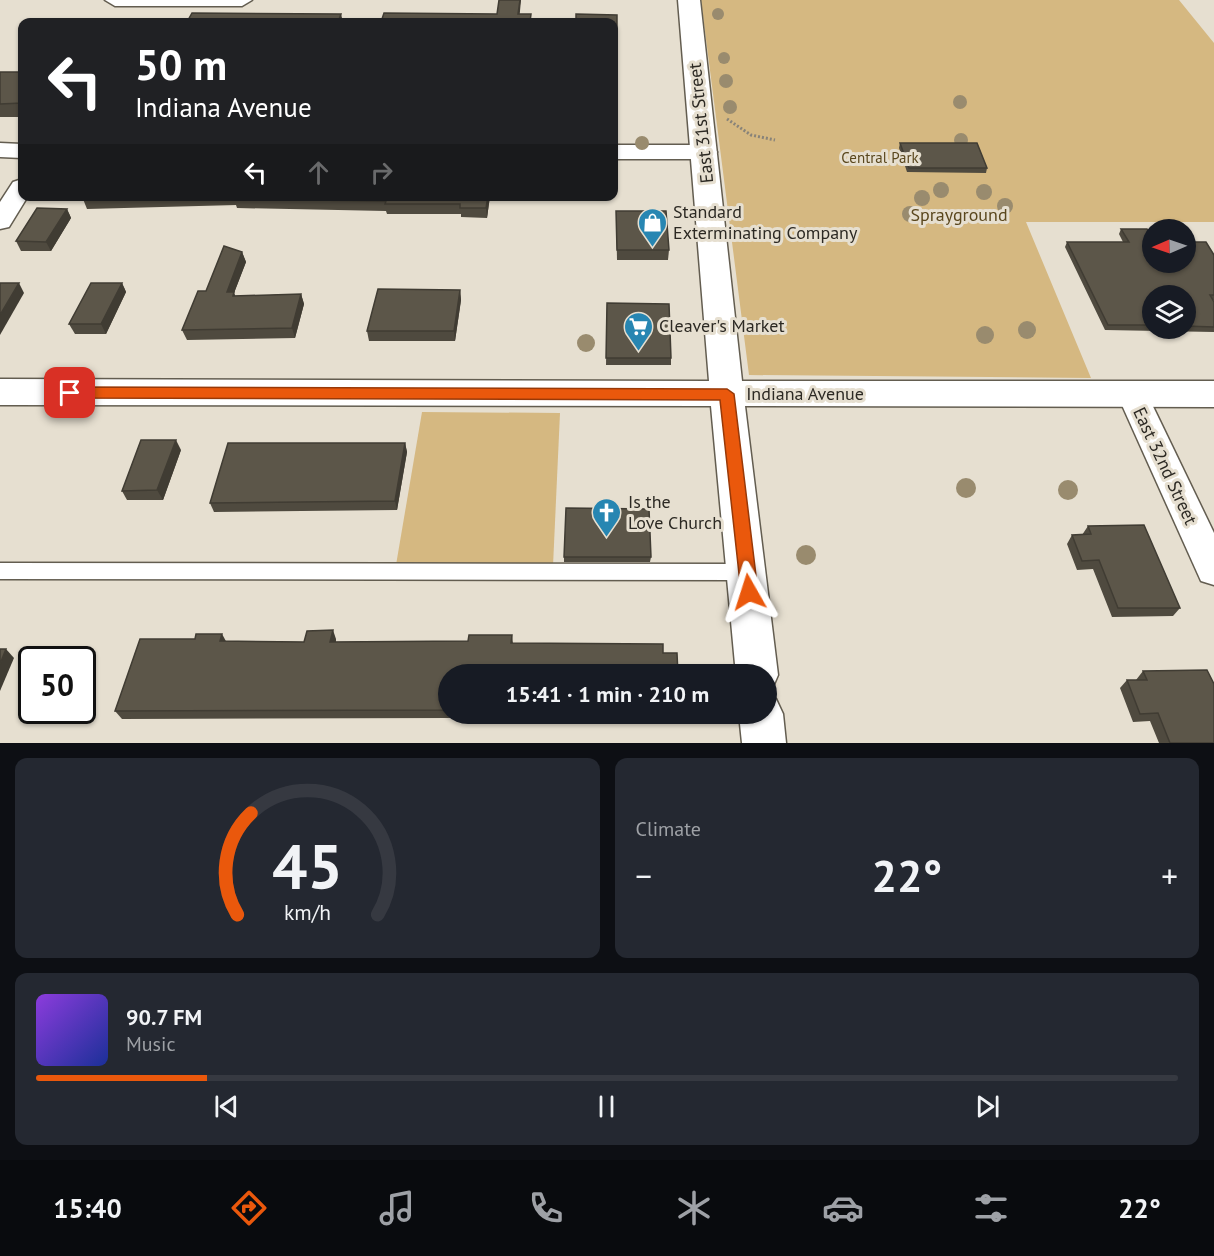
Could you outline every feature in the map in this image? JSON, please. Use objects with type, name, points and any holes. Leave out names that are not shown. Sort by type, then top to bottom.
[{"type":"street","points":[[115,0],[242,0]]},
{"type":"street","points":[[136,18],[148,0]]},
{"type":"street","name":"East 31st Street","points":[[689,0],[727,394],[757,664]]},
{"type":"street","points":[[0,150],[18,151]]},
{"type":"street","points":[[618,152],[705,152]]},
{"type":"street","points":[[0,221],[18,193]]},
{"type":"street","name":"Indiana Avenue","points":[[0,392],[1214,394]]},
{"type":"street","name":"East 32nd Street","points":[[1132,394],[1214,570]]},
{"type":"street","points":[[762,724],[764,743]]},
{"type":"lane","points":[[0,571],[747,572]]},
{"type":"path","points":[[726,117],[751,135],[775,141]]},
{"type":"green space","name":"Central Park","points":[[701,0],[1179,0],[1214,43],[1214,222],[1196,222],[1196,219],[1142,219],[1142,222],[1026,222],[1091,378],[749,375]]},
{"type":"green space","points":[[422,412],[560,413],[553,566],[396,565]]},
{"type":"building","points":[[499,0],[520,0],[518,14],[531,14],[530,18],[382,18],[384,13],[497,14]]},
{"type":"building","points":[[192,13],[341,14],[340,18],[189,18]]},
{"type":"building","points":[[576,14],[617,15],[617,18],[576,18]]},
{"type":"building","points":[[0,72],[18,72],[18,103],[0,104]]},
{"type":"building","points":[[900,143],[977,143],[987,168],[909,168]]},
{"type":"building","points":[[386,201],[487,201],[486,208],[460,208],[460,204],[385,204]]},
{"type":"building","points":[[37,208],[67,209],[46,242],[16,241]]},
{"type":"building","points":[[616,211],[666,211],[669,250],[617,250]]},
{"type":"building","points":[[1121,229],[1142,229],[1142,273],[1196,273],[1196,242],[1206,242],[1214,255],[1214,295],[1210,295],[1214,302],[1214,327],[1196,326],[1196,285],[1142,285],[1142,325],[1108,325],[1067,242],[1129,242]]},
{"type":"building","points":[[224,246],[242,252],[227,292],[234,292],[233,296],[301,294],[292,328],[182,330],[198,291],[206,291]]},
{"type":"building","points":[[0,283],[19,283],[0,315]]},
{"type":"building","points":[[91,283],[122,283],[101,324],[69,324]]},
{"type":"building","points":[[378,289],[460,290],[454,331],[367,331]]},
{"type":"building","points":[[607,303],[669,304],[671,358],[606,358]]},
{"type":"building","points":[[141,440],[176,440],[157,490],[122,491]]},
{"type":"building","points":[[228,443],[405,443],[395,501],[210,503]]},
{"type":"building","name":"Is the Love Church","points":[[566,508],[649,509],[651,557],[564,557]]},
{"type":"building","points":[[1144,525],[1180,608],[1118,608],[1099,560],[1082,561],[1072,535],[1091,534],[1088,526]]},
{"type":"building","points":[[333,630],[330,642],[468,641],[469,635],[512,635],[511,643],[663,644],[663,653],[677,653],[678,664],[438,664],[438,710],[115,711],[140,639],[195,639],[196,634],[222,634],[220,641],[304,642],[307,631]]},
{"type":"building","points":[[0,649],[6,649],[0,664]]},
{"type":"building","points":[[1207,670],[1214,684],[1214,743],[1170,743],[1158,713],[1140,714],[1127,680],[1147,680],[1143,671]]},
{"type":"place","name":"Standard Exterminating Company","points":[[652,248]]},
{"type":"place","name":"Cleaver's Market","points":[[638,352]]},
{"type":"place","name":"Is the Love Church","points":[[607,538]]},
{"type":"route","points":[[70,393],[727,394],[749,592]]},
{"type":"park label","name":"Sprayground","points":[[959,215]]}]
